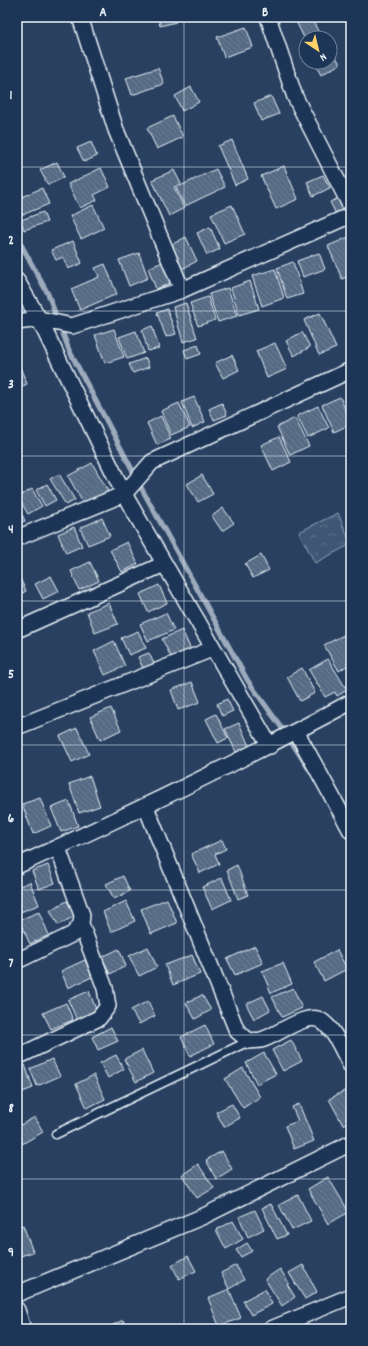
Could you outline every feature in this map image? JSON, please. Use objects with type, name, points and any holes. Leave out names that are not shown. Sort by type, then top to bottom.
[{"type":"street","points":[[80,17],[116,130],[182,290]]},
{"type":"street","points":[[268,17],[295,97],[351,207]]},
{"type":"street","points":[[17,322],[39,319],[72,326],[182,290],[351,215]]},
{"type":"street","points":[[17,281],[39,319],[124,494],[212,649],[270,746]]},
{"type":"street","points":[[17,538],[124,494],[152,462],[351,370]]},
{"type":"street","points":[[17,630],[164,564]]},
{"type":"street","points":[[17,727],[212,649]]},
{"type":"street","points":[[17,866],[146,807],[270,746],[351,702]]},
{"type":"street","points":[[296,731],[351,831]]},
{"type":"street","points":[[146,807],[237,1031],[249,1041],[262,1040],[310,1018],[322,1020],[331,1031],[351,1066]]},
{"type":"street","points":[[17,1057],[99,1018],[108,1006],[105,988],[81,924],[82,915],[58,848]]},
{"type":"street","points":[[17,961],[73,934],[81,924]]},
{"type":"street","points":[[17,1294],[204,1216],[351,1143]]},
{"type":"street","points":[[280,1327],[351,1296]]},
{"type":"street","points":[[17,1310],[23,1329]]},
{"type":"lane","points":[[56,1134],[249,1041]]},
{"type":"green space","points":[[338,513],[351,544],[315,563],[299,532]]},
{"type":"building","points":[[158,17],[174,17],[176,22],[160,26]]},
{"type":"building","points":[[294,17],[311,17],[318,30],[300,30]]},
{"type":"building","points":[[246,27],[253,47],[224,57],[217,37]]},
{"type":"building","points":[[158,68],[164,84],[132,95],[126,78]]},
{"type":"building","points":[[318,70],[330,70],[321,75]]},
{"type":"building","points":[[191,87],[199,102],[182,111],[175,96]]},
{"type":"building","points":[[271,96],[279,114],[261,121],[254,103]]},
{"type":"building","points":[[173,116],[183,137],[157,149],[147,128]]},
{"type":"building","points":[[232,140],[248,179],[235,185],[218,146]]},
{"type":"building","points":[[91,142],[97,156],[84,162],[77,148]]},
{"type":"building","points":[[57,162],[64,177],[48,185],[40,170]]},
{"type":"building","points":[[284,166],[298,199],[276,209],[261,176]]},
{"type":"building","points":[[101,168],[110,187],[94,195],[97,200],[80,208],[68,184]]},
{"type":"building","points":[[216,169],[225,187],[185,206],[176,188]]},
{"type":"building","points":[[174,170],[181,184],[174,187],[184,208],[169,216],[152,180]]},
{"type":"building","points":[[323,175],[330,188],[313,196],[307,182]]},
{"type":"building","points":[[42,188],[49,204],[22,215],[17,199]]},
{"type":"building","points":[[339,198],[345,210],[336,214],[330,202]]},
{"type":"building","points":[[93,205],[104,228],[81,239],[70,216]]},
{"type":"building","points":[[232,205],[245,234],[224,243],[211,214]]},
{"type":"building","points":[[43,212],[47,222],[24,230],[21,220]]},
{"type":"building","points":[[210,227],[220,249],[207,255],[197,233]]},
{"type":"building","points":[[351,236],[351,275],[342,279],[328,246]]},
{"type":"building","points":[[186,237],[197,261],[180,270],[169,246]]},
{"type":"building","points":[[73,241],[82,263],[68,269],[63,257],[56,260],[51,250]]},
{"type":"building","points":[[139,253],[148,278],[129,286],[119,260]]},
{"type":"building","points":[[319,253],[325,269],[303,277],[297,261]]},
{"type":"building","points":[[163,262],[171,283],[156,289],[148,268]]},
{"type":"building","points":[[293,262],[303,294],[287,299],[277,268]]},
{"type":"building","points":[[105,264],[117,294],[80,310],[71,289],[99,277],[95,268]]},
{"type":"building","points":[[275,269],[284,298],[262,306],[252,276]]},
{"type":"building","points":[[250,281],[259,309],[239,315],[231,288]]},
{"type":"building","points":[[228,288],[237,316],[218,322],[209,294]]},
{"type":"building","points":[[208,297],[215,320],[198,326],[190,303]]},
{"type":"building","points":[[186,303],[197,338],[183,342],[173,307]]},
{"type":"building","points":[[167,309],[176,334],[166,337],[157,313]]},
{"type":"building","points":[[320,313],[336,348],[319,355],[304,320]]},
{"type":"building","points":[[152,326],[159,348],[148,351],[142,330]]},
{"type":"building","points":[[114,329],[124,357],[105,363],[95,335]]},
{"type":"building","points":[[136,331],[144,353],[127,359],[119,337]]},
{"type":"building","points":[[302,332],[310,347],[294,356],[286,341]]},
{"type":"building","points":[[275,343],[287,369],[267,378],[256,351]]},
{"type":"building","points":[[198,345],[201,354],[187,359],[184,350]]},
{"type":"building","points":[[232,355],[239,370],[223,378],[215,363]]},
{"type":"building","points":[[146,358],[149,367],[133,373],[129,364]]},
{"type":"building","points":[[20,367],[27,384],[17,389],[17,369]]},
{"type":"building","points":[[194,397],[205,422],[192,428],[182,402]]},
{"type":"building","points":[[340,397],[351,424],[334,432],[322,405]]},
{"type":"building","points":[[179,403],[190,427],[171,435],[161,411]]},
{"type":"building","points":[[222,403],[227,415],[214,420],[209,409]]},
{"type":"building","points":[[318,406],[329,428],[308,438],[297,416]]},
{"type":"building","points":[[161,416],[171,439],[157,445],[147,423]]},
{"type":"building","points":[[295,418],[309,446],[290,455],[277,427]]},
{"type":"building","points":[[279,437],[291,462],[273,471],[261,445]]},
{"type":"building","points":[[92,463],[108,491],[84,505],[68,476]]},
{"type":"building","points":[[59,474],[75,500],[66,505],[50,479]]},
{"type":"building","points":[[202,475],[213,494],[198,502],[187,484]]},
{"type":"building","points":[[47,484],[56,500],[45,506],[36,490]]},
{"type":"building","points":[[32,489],[42,506],[28,514],[18,497]]},
{"type":"building","points":[[17,508],[19,508],[25,521],[17,524]]},
{"type":"building","points":[[223,508],[234,523],[222,531],[212,516]]},
{"type":"building","points":[[102,518],[110,536],[88,545],[80,528]]},
{"type":"building","points":[[74,527],[82,546],[66,553],[58,534]]},
{"type":"building","points":[[127,542],[138,564],[122,572],[110,550]]},
{"type":"building","points":[[261,555],[269,570],[253,578],[245,564]]},
{"type":"building","points":[[90,562],[99,581],[79,590],[71,571]]},
{"type":"building","points":[[17,572],[26,591],[17,596]]},
{"type":"building","points":[[51,576],[59,591],[43,599],[35,584]]},
{"type":"building","points":[[159,585],[167,603],[148,612],[140,594]]},
{"type":"building","points":[[109,603],[118,624],[95,633],[87,612]]},
{"type":"building","points":[[166,613],[174,630],[148,641],[140,624]]},
{"type":"building","points":[[182,630],[191,650],[172,659],[162,639]]},
{"type":"building","points":[[138,631],[146,648],[129,655],[121,638]]},
{"type":"building","points":[[348,633],[351,638],[351,663],[339,671],[324,645]]},
{"type":"building","points":[[114,641],[125,666],[105,675],[94,651]]},
{"type":"building","points":[[149,653],[156,668],[145,673],[138,657]]},
{"type":"building","points":[[328,659],[347,690],[337,696],[335,692],[325,697],[309,670]]},
{"type":"building","points":[[302,668],[315,693],[300,701],[287,677]]},
{"type":"building","points":[[192,682],[200,702],[178,710],[171,690]]},
{"type":"building","points":[[227,699],[233,711],[222,716],[217,704]]},
{"type":"building","points":[[111,708],[121,730],[100,740],[90,717]]},
{"type":"building","points":[[216,714],[228,738],[218,743],[206,719]]},
{"type":"building","points":[[239,723],[249,746],[236,752],[225,729]]},
{"type":"building","points":[[77,728],[89,754],[72,762],[60,736]]},
{"type":"building","points":[[90,776],[100,806],[79,813],[69,784]]},
{"type":"building","points":[[40,798],[51,826],[33,834],[22,804]]},
{"type":"building","points":[[69,801],[78,826],[61,832],[51,808]]},
{"type":"building","points":[[222,840],[226,849],[215,854],[219,864],[200,873],[191,854]]},
{"type":"building","points":[[48,865],[55,883],[39,889],[32,871]]},
{"type":"building","points":[[237,865],[248,895],[238,899],[227,870]]},
{"type":"building","points":[[123,876],[130,891],[114,899],[106,884]]},
{"type":"building","points":[[222,878],[231,900],[212,909],[202,887]]},
{"type":"building","points":[[30,882],[39,905],[20,912],[17,904],[17,887]]},
{"type":"building","points":[[167,899],[177,923],[151,934],[141,909]]},
{"type":"building","points":[[67,901],[75,916],[58,925],[50,910]]},
{"type":"building","points":[[126,901],[135,921],[111,932],[103,912]]},
{"type":"building","points":[[39,912],[49,935],[30,944],[19,920]]},
{"type":"building","points":[[255,946],[263,963],[235,975],[227,959]]},
{"type":"building","points":[[148,947],[157,967],[139,976],[129,956]]},
{"type":"building","points":[[119,949],[126,966],[110,974],[102,957]]},
{"type":"building","points":[[337,950],[347,969],[324,981],[314,962]]},
{"type":"building","points":[[192,955],[200,974],[173,985],[165,965]]},
{"type":"building","points":[[85,960],[92,977],[68,988],[61,971]]},
{"type":"building","points":[[283,963],[292,984],[271,993],[262,971]]},
{"type":"building","points":[[293,988],[302,1008],[282,1017],[272,997]]},
{"type":"building","points":[[89,991],[97,1012],[77,1020],[68,1000]]},
{"type":"building","points":[[202,995],[211,1010],[195,1019],[186,1003]]},
{"type":"building","points":[[263,996],[270,1010],[254,1019],[246,1004]]},
{"type":"building","points":[[148,1001],[155,1016],[139,1024],[131,1010]]},
{"type":"building","points":[[66,1003],[73,1020],[51,1029],[43,1013]]},
{"type":"building","points":[[205,1025],[214,1044],[190,1056],[181,1037]]},
{"type":"building","points":[[111,1027],[118,1041],[98,1050],[92,1037]]},
{"type":"building","points":[[291,1040],[302,1061],[283,1071],[272,1050]]},
{"type":"building","points":[[142,1050],[153,1073],[136,1082],[124,1059]]},
{"type":"building","points":[[264,1053],[276,1074],[257,1084],[246,1063]]},
{"type":"building","points":[[116,1055],[124,1069],[108,1078],[100,1063]]},
{"type":"building","points":[[52,1059],[60,1076],[37,1086],[30,1069]]},
{"type":"building","points":[[25,1065],[33,1088],[17,1094],[17,1068]]},
{"type":"building","points":[[243,1068],[260,1097],[243,1108],[225,1079]]},
{"type":"building","points":[[94,1075],[105,1099],[87,1108],[76,1084]]},
{"type":"building","points":[[348,1089],[351,1094],[351,1121],[343,1125],[329,1099]]},
{"type":"building","points":[[232,1104],[240,1118],[224,1127],[216,1112]]},
{"type":"building","points":[[299,1104],[314,1141],[294,1149],[285,1126],[298,1121],[292,1107]]},
{"type":"building","points":[[35,1117],[43,1132],[22,1144],[17,1134],[17,1127]]},
{"type":"building","points":[[222,1151],[232,1169],[216,1179],[206,1160]]},
{"type":"building","points":[[198,1164],[214,1188],[197,1198],[182,1175]]},
{"type":"building","points":[[328,1177],[349,1212],[328,1224],[308,1189]]},
{"type":"building","points":[[298,1195],[311,1221],[292,1230],[279,1205]]},
{"type":"building","points":[[271,1204],[287,1235],[277,1239],[262,1208]]},
{"type":"building","points":[[255,1210],[264,1229],[248,1237],[239,1217]]},
{"type":"building","points":[[233,1221],[243,1239],[226,1249],[216,1230]]},
{"type":"building","points":[[23,1225],[33,1252],[17,1257],[17,1227]]},
{"type":"building","points":[[247,1243],[252,1251],[241,1257],[236,1250]]},
{"type":"building","points":[[188,1256],[196,1271],[179,1279],[172,1265]]},
{"type":"building","points":[[236,1265],[244,1280],[229,1289],[221,1273]]},
{"type":"building","points":[[303,1265],[317,1292],[305,1299],[289,1273]]},
{"type":"building","points":[[280,1269],[289,1283],[287,1284],[295,1297],[282,1306],[265,1279]]},
{"type":"building","points":[[229,1289],[241,1318],[219,1326],[208,1298]]},
{"type":"building","points":[[265,1289],[272,1304],[251,1315],[243,1301]]},
{"type":"building","points":[[123,1320],[127,1329],[110,1329],[109,1327]]},
{"type":"waterway","points":[[17,237],[48,294],[57,318]]},
{"type":"waterway","points":[[61,328],[69,350],[134,473]]},
{"type":"waterway","points":[[138,482],[248,681],[284,731]]},
{"type":"waterway","points":[[290,740],[308,768]]}]
